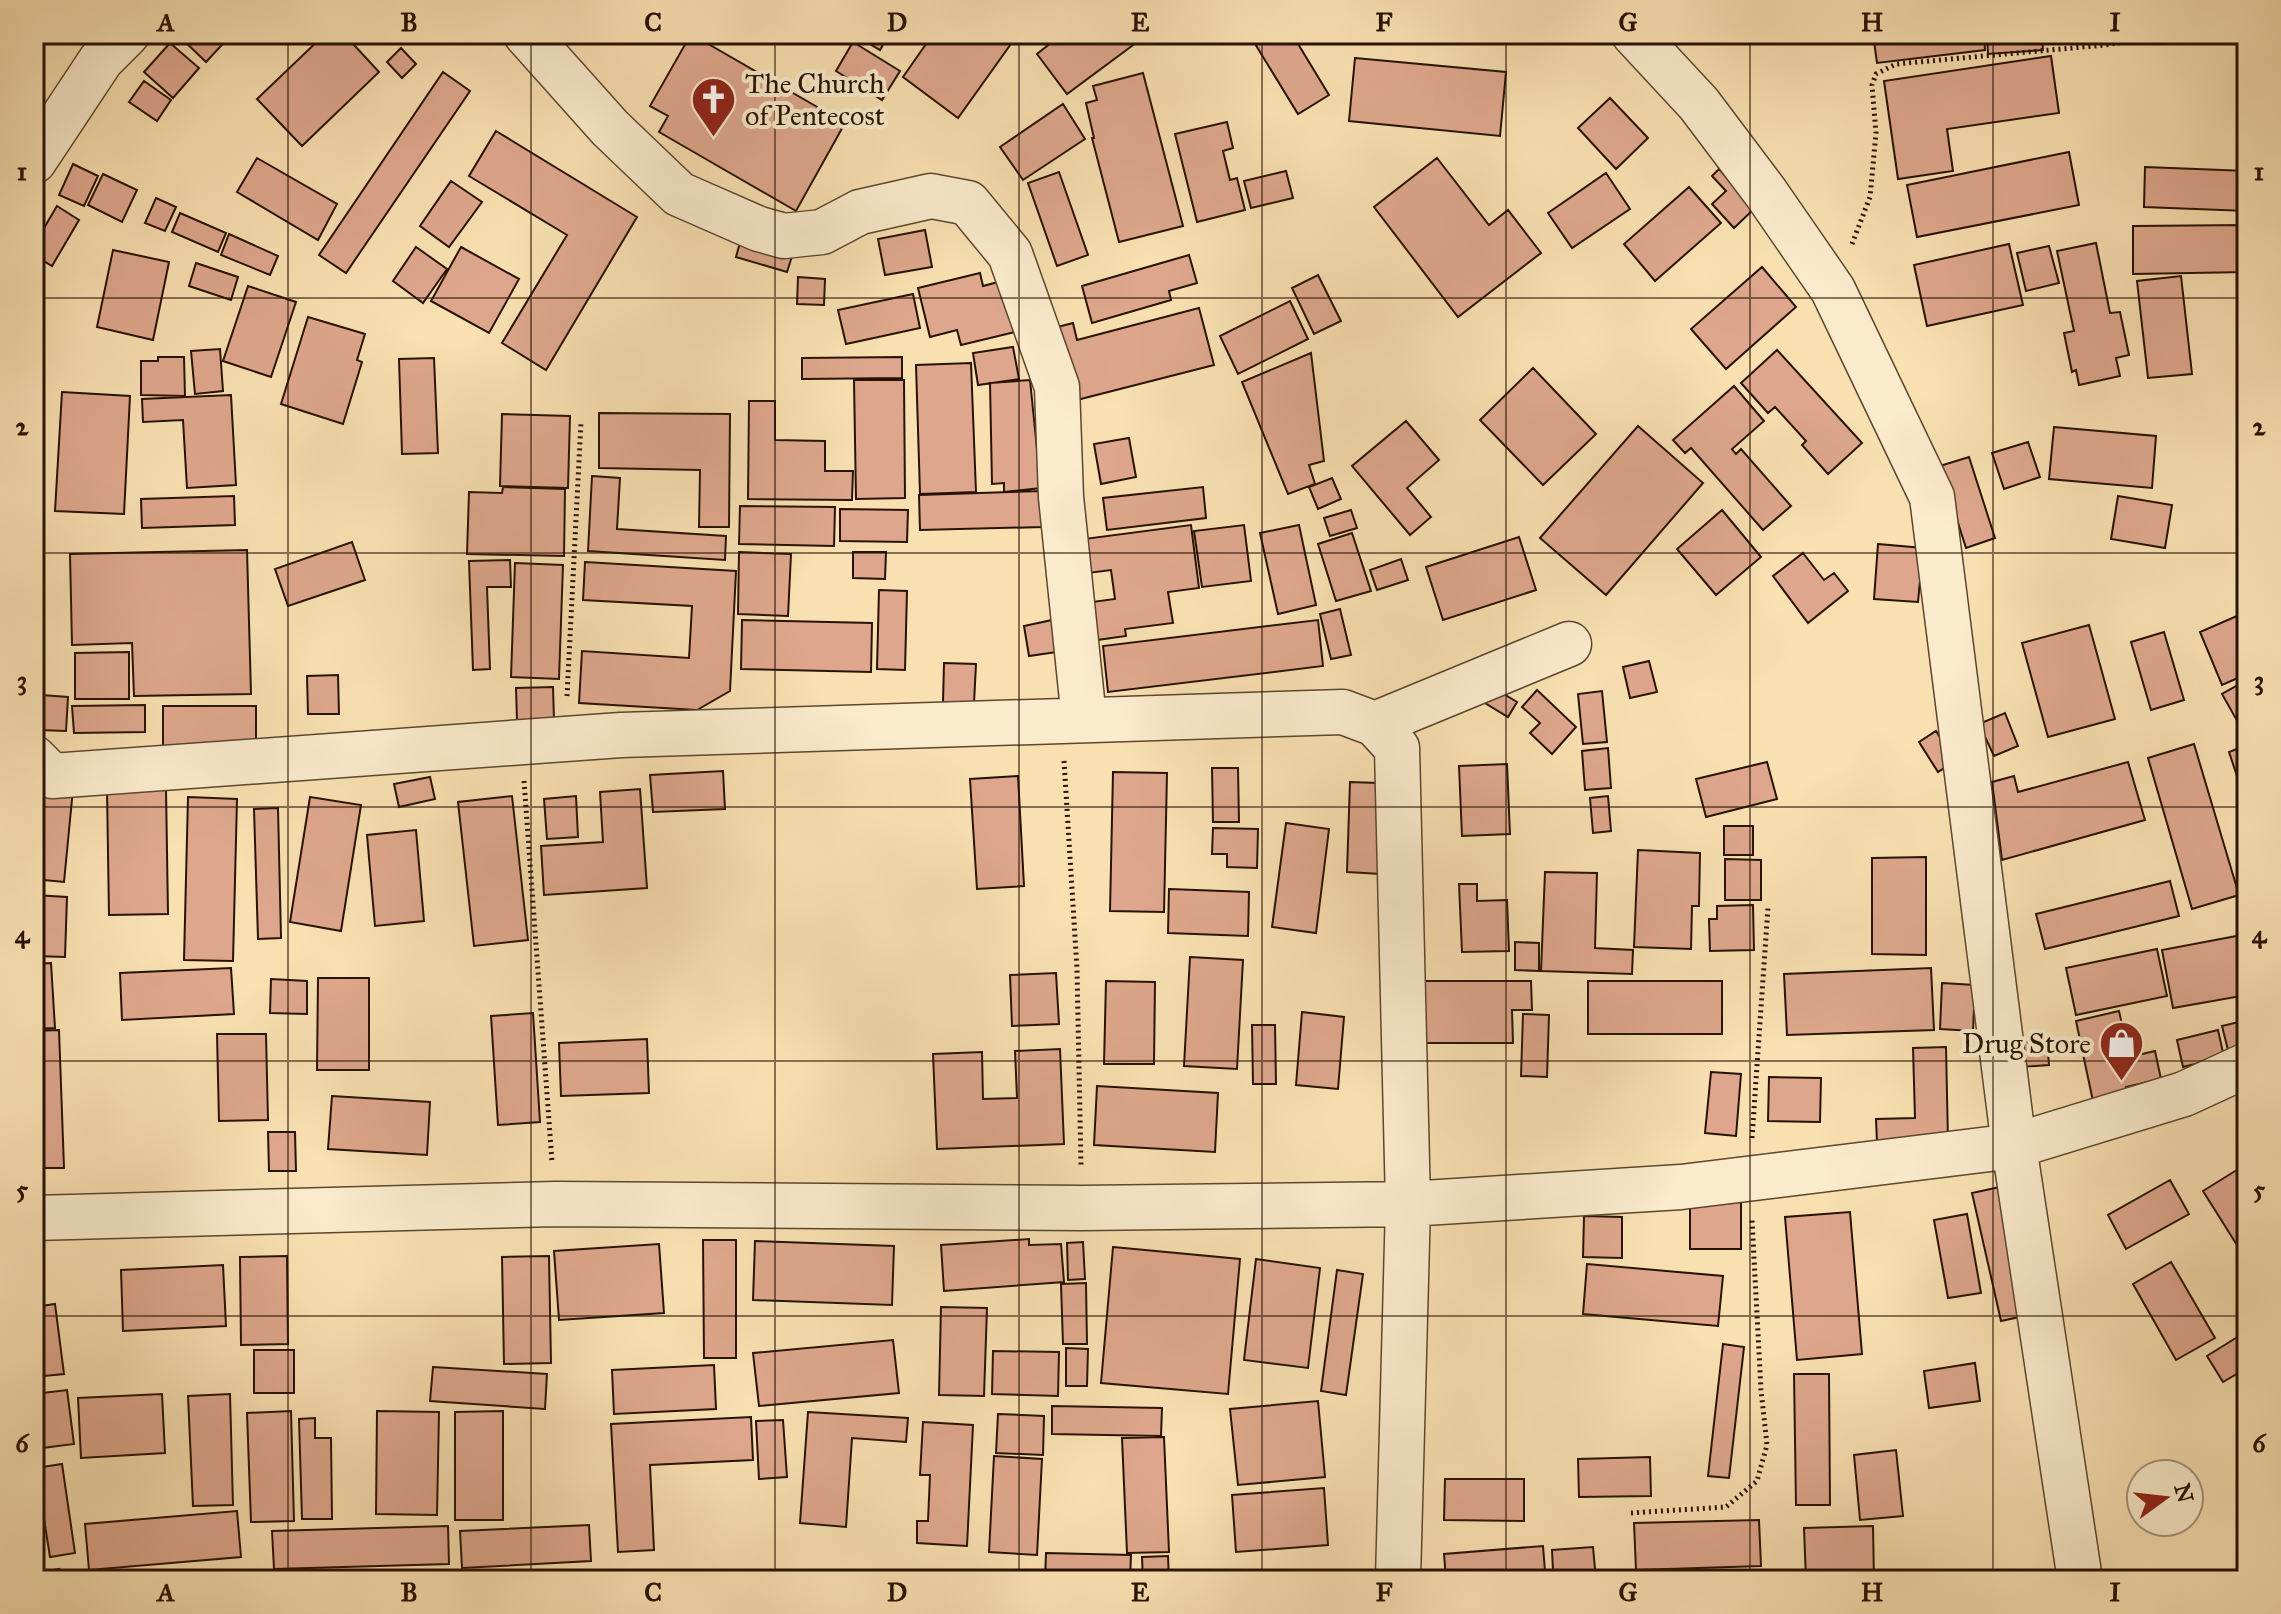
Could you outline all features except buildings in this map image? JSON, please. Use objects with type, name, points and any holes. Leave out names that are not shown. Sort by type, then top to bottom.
[{"type":"street","points":[[34,161],[101,60],[127,34]]},
{"type":"street","points":[[526,34],[610,128],[679,194],[759,229],[784,236],[822,232],[860,212],[931,196],[968,203],[1010,254],[1057,387],[1073,720]]},
{"type":"street","points":[[1634,34],[1699,104],[1833,290],[1932,497],[2014,1146],[2080,1580]]},
{"type":"street","points":[[1375,724],[1569,644]]},
{"type":"street","points":[[34,758],[52,776],[621,735],[1343,712],[1375,724],[1397,748],[1408,1204],[1398,1580]]},
{"type":"street","points":[[34,1218],[555,1204],[1082,1208],[1408,1204],[1681,1187],[2014,1146],[2184,1094],[2247,1065]]},
{"type":"path","points":[[1833,290],[1870,197],[1876,133],[1872,85],[1876,74],[1896,64],[2105,45],[2174,34]]},
{"type":"path","points":[[565,740],[581,422]]},
{"type":"path","points":[[1073,720],[1082,1208]]},
{"type":"path","points":[[521,744],[555,1204]]},
{"type":"path","points":[[1631,1513],[1726,1507],[1757,1481],[1767,1445],[1761,1390],[1750,1178],[1768,907]]},
{"type":"place","name":"The Church of Pentecost","points":[[714,138]]},
{"type":"place","name":"Drug Store","points":[[2122,1082]]}]
